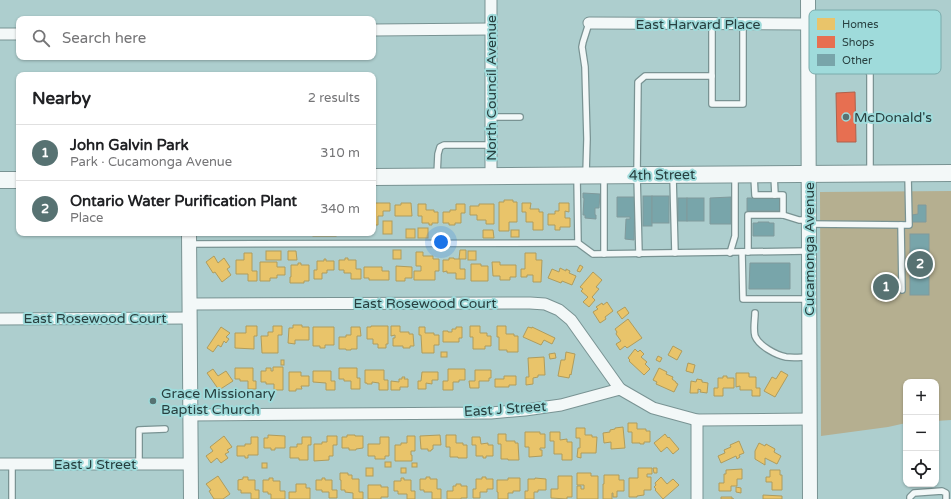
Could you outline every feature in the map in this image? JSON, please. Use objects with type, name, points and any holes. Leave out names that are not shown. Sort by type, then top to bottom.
[{"type":"main road","name":"4th Street","points":[[376,178],[951,173]]},
{"type":"main road","points":[[0,180],[16,180]]},
{"type":"street","name":"North Council Avenue","points":[[491,0],[491,177]]},
{"type":"street","name":"Cucamonga Avenue","points":[[808,0],[810,499]]},
{"type":"street","name":"East Harvard Place","points":[[589,23],[808,24]]},
{"type":"street","points":[[376,30],[491,29]]},
{"type":"street","points":[[0,34],[16,34]]},
{"type":"street","points":[[189,238],[191,499]]},
{"type":"street","name":"East Rosewood Court","points":[[0,319],[190,311],[507,303],[545,304],[559,310],[571,320],[620,389]]},
{"type":"street","points":[[620,389],[653,408],[696,420],[810,419]]},
{"type":"street","name":"East J Street","points":[[190,415],[491,413],[561,405],[620,389]]},
{"type":"street","points":[[696,420],[697,499]]},
{"type":"street","name":"East J Street","points":[[0,464],[191,464]]},
{"type":"lane","points":[[578,243],[582,176],[587,139],[585,74],[582,47],[589,23]]},
{"type":"lane","points":[[712,24],[712,104],[743,104],[742,24]]},
{"type":"lane","points":[[870,74],[870,173]]},
{"type":"lane","points":[[639,254],[637,175],[638,82],[645,76],[712,76]]},
{"type":"lane","points":[[491,116],[520,116]]},
{"type":"lane","points":[[437,177],[438,154],[440,147],[444,145],[491,145]]},
{"type":"lane","points":[[809,299],[742,299],[748,216],[783,215],[809,222],[909,225],[908,173]]},
{"type":"lane","points":[[730,253],[734,236],[735,174]]},
{"type":"lane","points":[[754,174],[755,195],[783,195],[783,215]]},
{"type":"lane","points":[[774,174],[775,195]]},
{"type":"lane","points":[[673,175],[675,253]]},
{"type":"lane","points":[[604,176],[604,254]]},
{"type":"lane","points":[[901,225],[902,290]]},
{"type":"lane","points":[[189,238],[578,243],[593,254],[809,251]]},
{"type":"lane","points":[[755,314],[755,336],[758,342],[773,352],[787,357],[809,357]]},
{"type":"lane","points":[[139,464],[139,430],[165,429]]},
{"type":"lane","points":[[12,464],[12,499]]},
{"type":"lane","points":[[910,499],[914,493],[942,491],[946,493],[946,499]]},
{"type":"shaded area","points":[[951,191],[951,420],[939,421],[939,379],[903,379],[903,424],[821,436],[820,192]]},
{"type":"building: Homes","points":[[504,200],[513,200],[513,202],[517,202],[517,222],[509,222],[509,231],[499,231],[499,202],[504,202]]},
{"type":"building: Homes","points":[[376,203],[390,203],[390,211],[383,211],[383,216],[378,216],[378,225],[376,225]]},
{"type":"building: Homes","points":[[401,203],[411,203],[412,216],[395,216],[395,205],[401,205]]},
{"type":"building: Homes","points":[[522,203],[531,203],[530,209],[539,209],[539,212],[543,212],[543,230],[533,230],[533,222],[526,222],[526,212],[522,212]]},
{"type":"building: Homes","points":[[559,203],[569,203],[569,212],[565,211],[565,218],[570,218],[570,227],[560,227],[560,230],[555,230],[555,225],[548,225],[548,214],[555,214],[555,211],[559,211]]},
{"type":"building: Homes","points":[[418,204],[426,204],[426,210],[434,210],[434,212],[438,212],[438,223],[432,223],[432,225],[429,225],[429,223],[422,223],[422,216],[418,216]]},
{"type":"building: Homes","points":[[456,204],[465,204],[465,213],[461,213],[461,223],[449,225],[449,223],[443,223],[443,212],[456,210]]},
{"type":"building: Homes","points":[[479,204],[494,204],[494,224],[486,224],[486,220],[477,220],[477,215],[470,215],[470,206],[479,206]]},
{"type":"building: Homes","points":[[383,221],[392,221],[392,234],[383,234]]},
{"type":"building: Homes","points":[[418,228],[428,228],[428,238],[418,238]]},
{"type":"building: Homes","points":[[406,229],[415,229],[415,238],[406,238]]},
{"type":"building: Homes","points":[[483,230],[493,230],[494,238],[483,238]]},
{"type":"building: Homes","points":[[511,230],[519,230],[519,237],[511,237]]},
{"type":"building: Homes","points":[[393,250],[401,250],[401,259],[393,259]]},
{"type":"building: Homes","points":[[460,250],[466,250],[466,259],[459,259]]},
{"type":"building: Homes","points":[[266,251],[281,251],[281,260],[266,260]]},
{"type":"building: Homes","points":[[288,251],[296,251],[297,260],[288,260]]},
{"type":"building: Homes","points":[[468,251],[476,251],[476,260],[468,260]]},
{"type":"building: Homes","points":[[416,252],[423,252],[423,256],[433,256],[433,259],[439,259],[439,271],[435,271],[435,280],[414,280],[414,271],[421,271],[421,266],[416,266]]},
{"type":"building: Homes","points":[[244,253],[252,253],[252,271],[257,271],[257,281],[248,281],[248,274],[236,274],[236,260],[244,260]]},
{"type":"building: Homes","points":[[525,253],[536,253],[536,260],[542,260],[541,282],[533,282],[533,275],[521,277],[521,269],[525,269]]},
{"type":"building: Homes","points":[[214,256],[218,263],[224,258],[230,267],[227,269],[231,275],[222,282],[215,272],[213,273],[206,262]]},
{"type":"building: Homes","points":[[345,258],[348,258],[348,260],[356,260],[356,269],[361,269],[361,279],[351,279],[351,273],[344,273],[344,270],[339,270],[339,260],[345,260]]},
{"type":"building: Homes","points":[[449,258],[460,259],[460,269],[465,269],[465,279],[456,279],[456,273],[447,273],[447,271],[443,272],[443,260],[449,260]]},
{"type":"building: Homes","points":[[324,259],[326,259],[326,261],[334,261],[334,270],[327,270],[327,273],[322,273],[322,279],[314,279],[314,270],[317,270],[317,261],[324,261]]},
{"type":"building: Homes","points":[[260,262],[277,262],[277,267],[285,267],[285,275],[277,275],[277,278],[270,278],[270,281],[260,281]]},
{"type":"building: Homes","points":[[492,262],[500,262],[500,265],[516,265],[516,277],[510,277],[510,280],[500,280],[500,276],[493,276]]},
{"type":"building: Homes","points":[[298,263],[301,263],[301,265],[309,265],[309,281],[304,281],[304,283],[290,283],[291,265],[298,265]]},
{"type":"building: Homes","points":[[471,264],[488,266],[488,281],[471,281]]},
{"type":"building: Homes","points":[[580,265],[583,267],[580,272],[577,271]]},
{"type":"building: Homes","points":[[396,266],[412,267],[412,278],[405,278],[405,281],[396,281]]},
{"type":"building: Homes","points":[[364,267],[382,267],[382,271],[389,271],[389,280],[369,280],[369,278],[364,278]]},
{"type":"building: Homes","points":[[560,268],[570,271],[569,273],[576,276],[572,285],[548,278],[552,269],[559,272]]},
{"type":"building: Homes","points":[[593,272],[602,280],[596,287],[599,289],[592,297],[595,300],[589,307],[583,302],[588,297],[581,291],[583,289],[580,287]]},
{"type":"building: Homes","points":[[607,302],[613,311],[600,323],[593,312],[598,309],[596,307]]},
{"type":"building: Homes","points":[[625,307],[629,313],[622,319],[617,312]]},
{"type":"building: Homes","points":[[628,319],[642,338],[627,348],[625,346],[620,350],[616,344],[621,341],[616,334],[617,332],[615,329]]},
{"type":"building: Homes","points":[[293,325],[309,327],[309,340],[295,340],[295,344],[288,343],[289,328],[293,328]]},
{"type":"building: Homes","points":[[246,326],[257,326],[257,336],[254,336],[254,349],[235,348],[235,333],[246,333]]},
{"type":"building: Homes","points":[[273,326],[282,326],[282,335],[278,335],[278,353],[262,353],[261,336],[268,336],[268,332],[273,332]]},
{"type":"building: Homes","points":[[388,326],[388,344],[386,344],[386,348],[378,348],[378,344],[373,344],[373,339],[367,339],[367,327]]},
{"type":"building: Homes","points":[[391,326],[400,326],[400,332],[409,332],[409,334],[413,334],[414,346],[410,346],[410,348],[403,348],[403,346],[393,346],[393,338],[395,338],[395,335],[391,336]]},
{"type":"building: Homes","points":[[470,326],[480,326],[480,333],[487,333],[487,336],[491,336],[491,346],[485,346],[485,349],[473,349],[473,337],[470,337]]},
{"type":"building: Homes","points":[[497,326],[506,326],[506,334],[514,334],[514,336],[518,336],[518,352],[499,350]]},
{"type":"building: Homes","points":[[221,327],[230,333],[226,337],[229,339],[226,343],[224,341],[221,347],[218,345],[213,352],[207,348]]},
{"type":"building: Homes","points":[[313,327],[334,327],[334,345],[325,345],[325,348],[313,346]]},
{"type":"building: Homes","points":[[351,327],[360,327],[361,336],[357,336],[357,349],[339,349],[339,337],[351,335]]},
{"type":"building: Homes","points":[[419,327],[425,327],[425,333],[434,333],[434,335],[439,335],[439,345],[434,345],[434,353],[422,353]]},
{"type":"building: Homes","points":[[456,327],[462,327],[462,338],[459,338],[459,342],[443,342],[443,331],[452,332],[452,329],[456,329]]},
{"type":"building: Homes","points":[[528,327],[532,327],[555,338],[552,344],[544,340],[541,345],[523,337]]},
{"type":"building: Homes","points":[[673,346],[682,351],[677,360],[668,355]]},
{"type":"building: Homes","points":[[635,349],[638,352],[640,350],[644,354],[641,357],[647,362],[645,364],[650,369],[644,375],[629,361],[630,360],[628,358]]},
{"type":"building: Homes","points":[[441,352],[447,352],[447,357],[441,357]]},
{"type":"building: Homes","points":[[566,352],[575,354],[571,375],[570,374],[569,378],[558,376],[561,360],[565,360]]},
{"type":"building: Homes","points":[[555,353],[556,358],[550,359],[549,354]]},
{"type":"building: Homes","points":[[658,356],[662,358],[660,362],[656,360]]},
{"type":"building: Homes","points":[[544,357],[545,375],[538,375],[538,377],[533,378],[533,384],[526,385],[526,377],[529,377],[528,358]]},
{"type":"building: Homes","points":[[281,360],[284,360],[284,365],[281,365]]},
{"type":"building: Homes","points":[[688,363],[695,365],[693,373],[686,371]]},
{"type":"building: Homes","points":[[273,367],[283,367],[283,390],[274,390],[274,384],[266,384],[266,382],[261,382],[261,371],[266,371],[266,368],[271,368],[271,371],[273,371]]},
{"type":"building: Homes","points":[[235,368],[253,368],[253,381],[256,381],[256,389],[248,389],[248,381],[240,381],[240,379],[235,379]]},
{"type":"building: Homes","points":[[339,368],[357,368],[357,378],[360,378],[360,389],[351,389],[351,381],[339,379]]},
{"type":"building: Homes","points":[[659,368],[667,372],[666,374],[673,377],[672,379],[678,384],[674,392],[656,384],[657,382],[653,380]]},
{"type":"building: Homes","points":[[213,369],[218,376],[226,371],[233,381],[219,390],[207,373]]},
{"type":"building: Homes","points":[[448,369],[465,369],[465,380],[453,382],[453,390],[443,390],[443,381],[448,381]]},
{"type":"building: Homes","points":[[365,370],[384,370],[384,380],[388,380],[388,390],[379,390],[379,383],[365,383]]},
{"type":"building: Homes","points":[[475,370],[491,370],[491,378],[489,378],[489,381],[479,381],[479,388],[470,388],[469,381],[475,381]]},
{"type":"building: Homes","points":[[313,371],[331,371],[331,381],[335,381],[335,390],[326,390],[326,383],[313,382]]},
{"type":"building: Homes","points":[[781,371],[788,375],[775,397],[764,391],[772,377],[776,379]]},
{"type":"building: Homes","points":[[289,372],[301,372],[301,376],[309,376],[309,386],[301,386],[302,389],[289,391]]},
{"type":"building: Homes","points":[[422,372],[438,372],[438,380],[432,380],[432,384],[426,383],[426,389],[418,389],[418,381],[421,381]]},
{"type":"building: Homes","points":[[736,373],[749,373],[749,377],[756,377],[756,388],[760,388],[760,396],[752,396],[752,390],[740,390],[740,386],[736,387]]},
{"type":"building: Homes","points":[[504,376],[516,376],[516,385],[509,385],[509,387],[495,387],[495,379],[504,379]]},
{"type":"building: Homes","points":[[723,376],[727,376],[727,378],[734,378],[734,388],[723,388],[723,396],[714,396],[714,388],[718,388],[718,378],[723,378]]},
{"type":"building: Homes","points":[[402,377],[405,377],[404,379],[408,379],[408,387],[400,387],[400,390],[391,390],[391,381],[399,382],[399,379],[402,379]]},
{"type":"building: Homes","points":[[697,379],[708,383],[707,393],[700,392],[701,390],[698,389],[698,393],[690,393],[691,381],[696,382]]},
{"type":"building: Homes","points":[[628,423],[637,423],[637,429],[646,429],[646,431],[650,431],[650,442],[644,442],[644,444],[632,443],[632,432],[628,432]]},
{"type":"building: Homes","points":[[623,427],[625,448],[611,449],[611,442],[604,443],[603,433],[610,432],[610,430],[615,428]]},
{"type":"building: Homes","points":[[576,428],[585,428],[585,435],[597,437],[596,453],[581,453],[581,458],[577,457],[578,448],[580,448],[580,438],[576,438]]},
{"type":"building: Homes","points":[[525,432],[540,432],[540,434],[545,434],[545,448],[540,448],[540,450],[542,450],[542,456],[529,457],[529,447],[525,447]]},
{"type":"building: Homes","points":[[550,432],[560,432],[560,440],[567,439],[567,442],[572,442],[572,460],[562,460],[562,454],[554,454],[554,441],[550,441]]},
{"type":"building: Homes","points":[[498,434],[506,434],[506,441],[515,441],[515,443],[518,443],[519,460],[501,459],[501,444],[498,444]]},
{"type":"building: Homes","points":[[665,434],[679,449],[673,454],[667,447],[661,452],[654,443]]},
{"type":"building: Homes","points":[[268,435],[285,436],[285,448],[275,448],[275,450],[271,450],[271,448],[264,448],[264,438],[268,438]]},
{"type":"building: Homes","points":[[347,435],[363,436],[363,448],[349,450],[349,448],[342,448],[342,437],[347,437]]},
{"type":"building: Homes","points":[[440,435],[441,445],[433,445],[433,449],[431,451],[428,451],[428,449],[421,449],[420,436]]},
{"type":"building: Homes","points":[[446,435],[456,435],[456,443],[463,443],[463,445],[467,445],[467,458],[450,457],[450,447],[446,447]]},
{"type":"building: Homes","points":[[224,436],[232,447],[227,450],[229,452],[225,454],[228,458],[221,463],[217,458],[211,463],[206,456],[213,451],[210,447]]},
{"type":"building: Homes","points":[[327,436],[337,436],[337,445],[333,445],[333,456],[329,456],[329,460],[314,461],[314,444],[322,444],[322,442],[327,442]]},
{"type":"building: Homes","points":[[407,436],[415,436],[415,451],[411,451],[412,461],[395,461],[395,445],[407,443]]},
{"type":"building: Homes","points":[[251,437],[258,437],[258,455],[248,455],[248,458],[245,458],[245,456],[237,456],[237,446],[251,444]]},
{"type":"building: Homes","points":[[302,437],[311,437],[311,445],[308,445],[308,460],[290,458],[290,447],[297,447],[297,444],[302,444]]},
{"type":"building: Homes","points":[[380,437],[389,437],[389,456],[385,456],[385,459],[375,459],[375,456],[368,456],[368,444],[380,444]]},
{"type":"building: Homes","points":[[472,437],[480,437],[481,444],[488,443],[488,445],[493,445],[493,456],[486,456],[486,458],[483,458],[483,456],[476,456],[476,445],[472,445]]},
{"type":"building: Homes","points":[[739,441],[744,453],[739,455],[740,457],[737,459],[736,456],[721,463],[718,456],[725,453],[724,450],[731,447],[730,445]]},
{"type":"building: Homes","points":[[759,443],[765,446],[766,444],[775,449],[774,452],[781,456],[777,464],[765,458],[765,465],[755,459],[755,451]]},
{"type":"building: Homes","points":[[385,462],[391,462],[391,467],[385,467]]},
{"type":"building: Homes","points":[[262,463],[267,463],[267,468],[262,468]]},
{"type":"building: Homes","points":[[412,463],[417,463],[417,467],[412,467]]},
{"type":"building: Homes","points":[[366,468],[373,468],[373,476],[366,476]]},
{"type":"building: Homes","points":[[401,468],[406,468],[406,473],[401,473]]},
{"type":"building: Homes","points":[[638,468],[652,468],[652,474],[647,474],[647,477],[651,477],[651,490],[644,490],[644,495],[629,497],[629,478],[638,478]]},
{"type":"building: Homes","points":[[653,468],[657,468],[657,473],[654,473]]},
{"type":"building: Homes","points":[[742,469],[742,479],[737,479],[737,486],[731,486],[731,491],[719,491],[719,483],[724,483],[724,474],[726,474],[726,470]]},
{"type":"building: Homes","points":[[770,470],[780,470],[780,475],[782,475],[782,490],[772,490],[772,482],[766,482],[766,477],[770,477]]},
{"type":"building: Homes","points":[[340,473],[348,473],[348,475],[352,475],[352,479],[359,479],[359,492],[363,492],[363,499],[353,499],[353,493],[341,490]]},
{"type":"building: Homes","points":[[577,473],[591,473],[591,476],[598,476],[598,499],[577,499],[577,486],[581,486],[581,489],[584,489],[584,485],[577,485]]},
{"type":"building: Homes","points":[[604,475],[619,475],[619,480],[624,480],[624,491],[617,491],[617,497],[613,497],[612,493],[612,499],[603,499]]},
{"type":"building: Homes","points":[[218,476],[230,494],[223,499],[214,499],[209,491],[211,490],[206,484]]},
{"type":"building: Homes","points":[[558,476],[572,476],[572,497],[567,497],[567,499],[551,498],[551,489],[558,489]]},
{"type":"building: Homes","points":[[243,477],[248,477],[248,480],[255,480],[255,490],[259,490],[259,499],[251,499],[251,493],[241,493],[241,490],[238,490],[238,480],[243,479]]},
{"type":"building: Homes","points":[[426,477],[430,477],[430,479],[437,479],[437,489],[441,489],[441,499],[432,499],[432,492],[424,492],[424,490],[420,490],[420,479],[426,479]]},
{"type":"building: Homes","points":[[482,477],[486,477],[486,479],[493,479],[493,489],[487,489],[487,492],[480,492],[480,498],[473,498],[473,489],[476,489],[476,479],[482,479]]},
{"type":"building: Homes","points":[[661,477],[667,484],[673,479],[679,485],[663,499],[654,487],[656,485],[655,483]]},
{"type":"building: Homes","points":[[269,478],[273,478],[273,481],[280,481],[280,491],[285,491],[285,499],[271,499],[271,494],[268,494],[268,492],[263,492],[263,480],[269,480]]},
{"type":"building: Homes","points":[[322,478],[325,478],[325,480],[332,480],[332,490],[337,490],[337,498],[329,498],[329,492],[316,490],[316,480],[322,480]]},
{"type":"building: Homes","points":[[401,478],[404,478],[404,480],[411,480],[411,491],[415,491],[415,499],[407,499],[407,494],[398,494],[398,491],[394,491],[394,481],[401,481]]},
{"type":"building: Homes","points":[[508,478],[520,478],[520,491],[508,493],[508,499],[498,499],[497,480],[508,480]]},
{"type":"building: Homes","points":[[528,479],[546,479],[546,490],[538,490],[538,492],[534,492],[534,499],[525,499],[525,491],[528,491]]},
{"type":"building: Homes","points":[[296,484],[306,484],[306,488],[310,488],[310,499],[289,499],[289,492],[296,492]]},
{"type":"building: Homes","points":[[456,484],[467,486],[467,498],[447,499],[447,491],[453,491],[453,486],[456,486]]},
{"type":"building: Homes","points":[[368,485],[381,485],[381,487],[388,487],[388,497],[381,497],[381,499],[368,499]]},
{"type":"building: Homes","points":[[736,487],[741,488],[741,493],[736,492]]},
{"type":"building: Homes","points":[[763,495],[782,496],[782,499],[763,499]]},
{"type":"building: Homes","points":[[721,497],[732,497],[732,499],[721,499]]},
{"type":"building: Shops","name":"McDonald's","points":[[855,92],[856,142],[837,142],[836,93]]},
{"type":"building: Other","points":[[583,193],[600,194],[599,208],[595,208],[596,219],[585,218],[585,215],[583,215]]},
{"type":"building: Other","points":[[643,196],[652,196],[652,226],[643,226]]},
{"type":"building: Other","points":[[652,196],[669,196],[669,223],[652,223]]},
{"type":"building: Other","points":[[617,197],[635,197],[634,240],[625,239],[626,219],[630,219],[630,217],[617,217]]},
{"type":"building: Other","points":[[731,197],[731,224],[710,224],[710,198]]},
{"type":"building: Other","points":[[678,198],[687,198],[687,221],[678,221]]},
{"type":"building: Other","points":[[687,198],[704,198],[704,221],[687,221]]},
{"type":"building: Other","points":[[747,198],[780,198],[781,211],[747,211]]},
{"type":"building: Other","points":[[918,205],[926,205],[926,222],[912,222],[912,215],[918,214]]},
{"type":"building: Other","points":[[753,223],[774,223],[774,236],[753,236]]},
{"type":"building: Other","points":[[910,234],[929,234],[929,295],[910,295]]},
{"type":"building: Other","points":[[750,263],[790,263],[790,289],[749,289]]},
{"type":"place","name":"McDonald's","points":[[846,117]]},
{"type":"place","name":"Ontario Water Purification Plant","points":[[920,264]]},
{"type":"place","name":"John Galvin Park","points":[[886,287]]},
{"type":"place","name":"Grace Missionary Baptist Church","points":[[153,401]]}]
